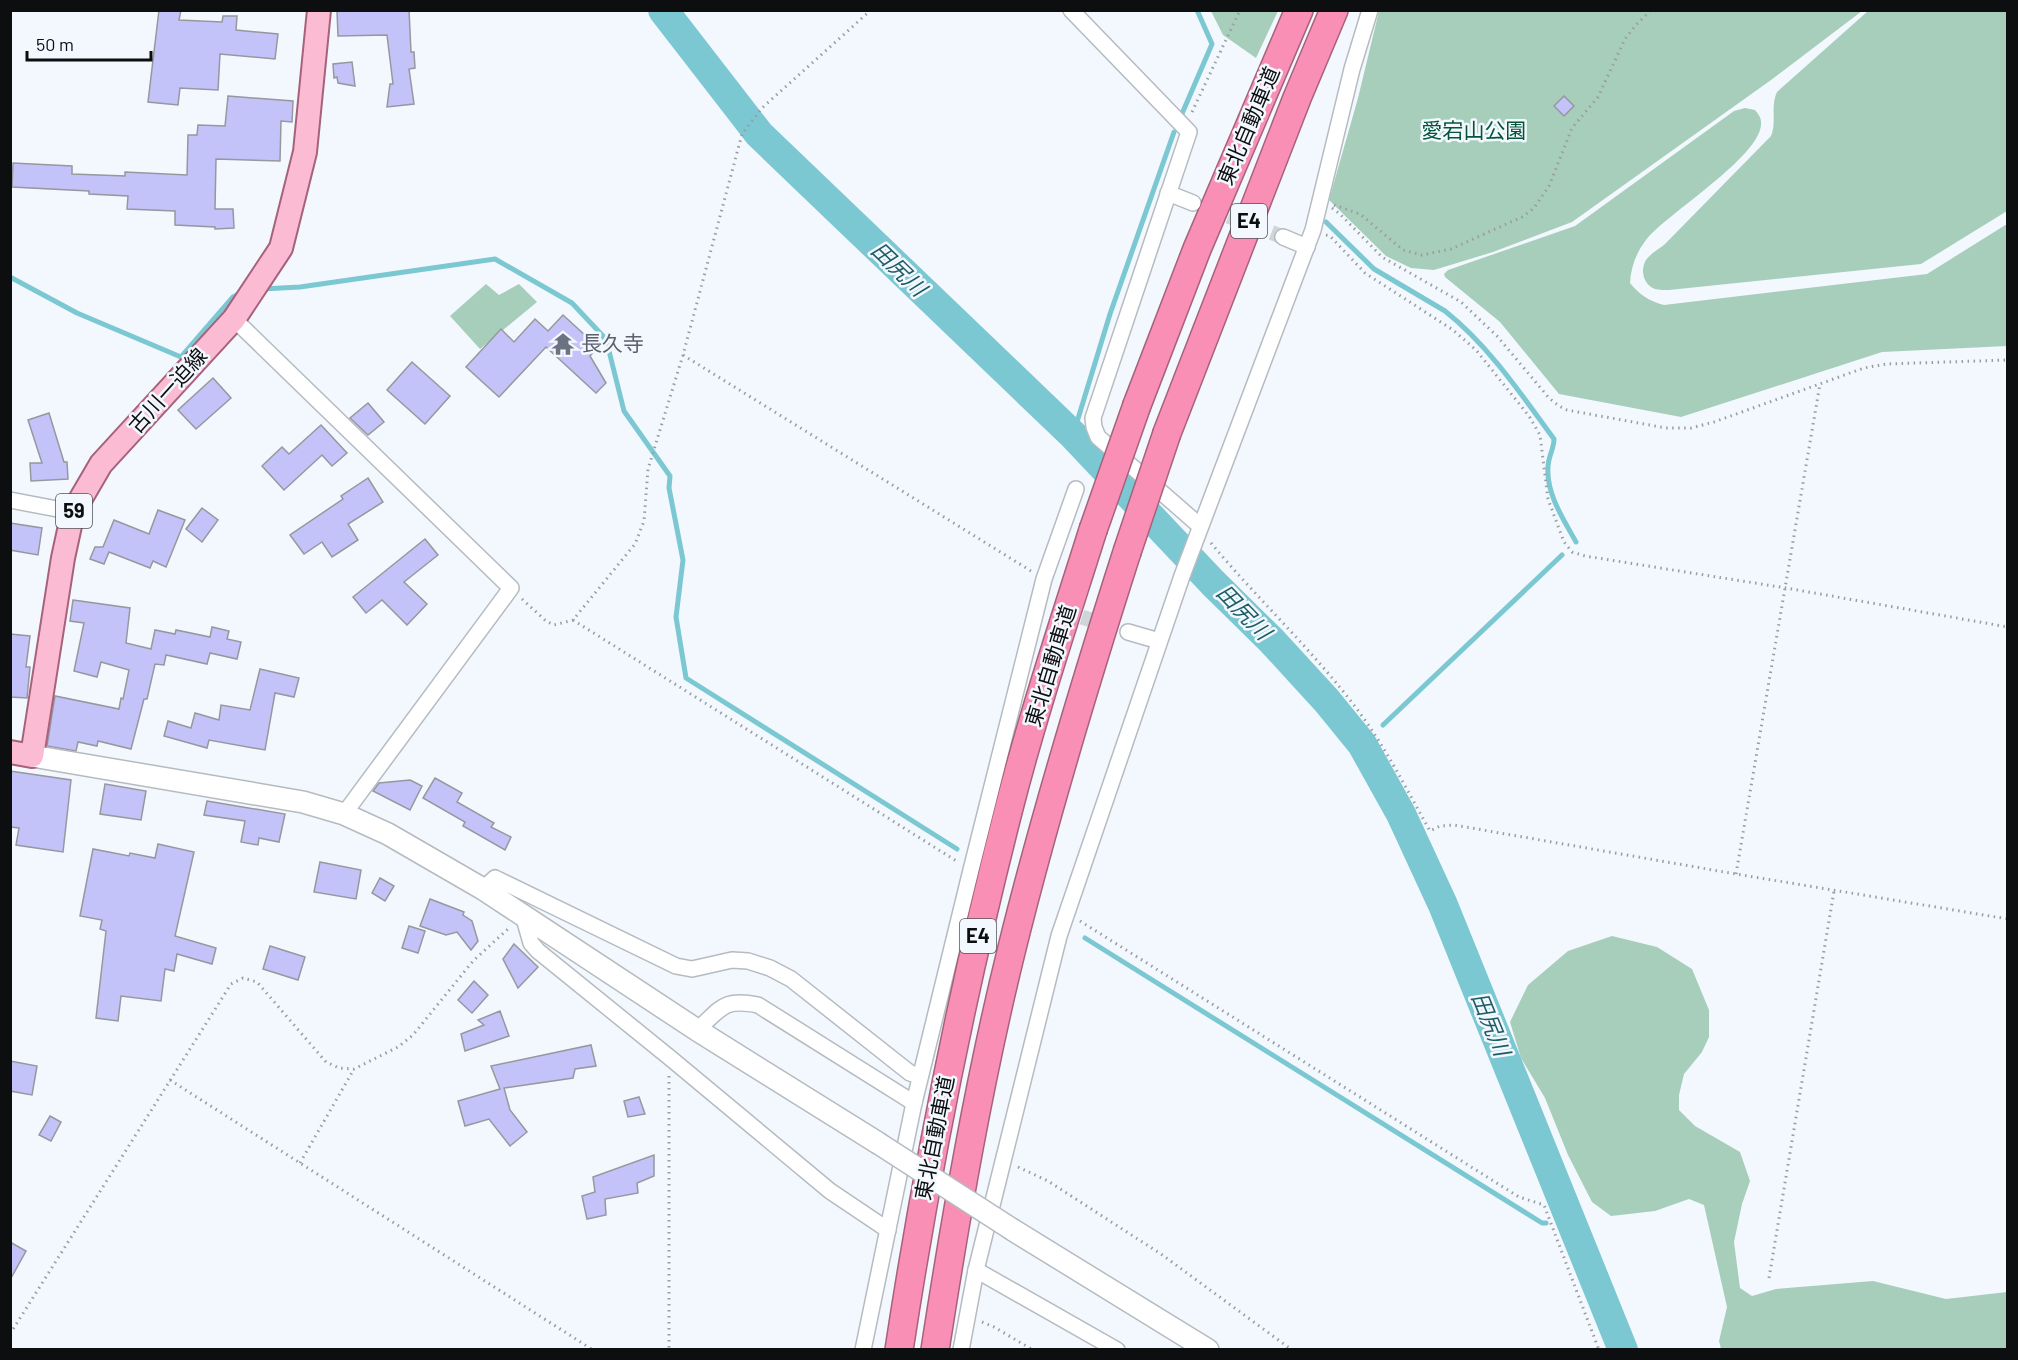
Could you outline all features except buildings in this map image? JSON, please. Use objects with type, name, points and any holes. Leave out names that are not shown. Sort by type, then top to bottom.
[{"type":"highway","name":"東北自動車道","points":[[899,1350],[917,1234],[940,1113],[977,940],[1010,806],[1049,668],[1093,530],[1137,405],[1197,249],[1299,10]]},
{"type":"highway","name":"東北自動車道","points":[[935,1350],[952,1240],[980,1088],[1012,948],[1086,680],[1167,433],[1297,98],[1334,10]]},
{"type":"main road","name":"古川一迫線","points":[[21,754],[73,512],[101,464],[239,311],[281,248],[304,152],[319,10]]},
{"type":"street","points":[[1071,10],[1189,132],[1093,418],[1098,437],[1198,531]]},
{"type":"street","points":[[961,1350],[966,1316],[1002,1160],[1067,912],[1198,531],[1313,230],[1352,69],[1370,10]]},
{"type":"street","points":[[1168,193],[1193,203]]},
{"type":"street","points":[[1283,237],[1307,247]]},
{"type":"street","points":[[239,311],[511,588],[344,814]]},
{"type":"street","points":[[862,1350],[920,1076],[970,870],[1044,579],[1076,489]]},
{"type":"street","points":[[10,500],[73,512]]},
{"type":"street","points":[[1038,604],[1058,609]]},
{"type":"street","points":[[1128,632],[1159,641]]},
{"type":"street","points":[[21,754],[303,802],[344,814],[388,834],[483,889],[698,1030],[1013,1230],[1208,1350]]},
{"type":"street","points":[[483,889],[495,878],[676,966],[692,969],[732,960],[748,961],[770,968],[791,979],[910,1073],[920,1076]]},
{"type":"street","points":[[523,915],[531,943],[538,951],[830,1191],[888,1230]]},
{"type":"street","points":[[698,1030],[727,1004],[739,1001],[758,1005],[914,1103]]},
{"type":"street","points":[[976,1270],[1117,1350]]},
{"type":"path","points":[[511,588],[546,621],[554,625],[573,620],[635,544],[644,522],[648,469],[683,355],[742,135],[762,108],[871,10]]},
{"type":"path","points":[[1184,127],[1240,10]]},
{"type":"path","points":[[1321,201],[1360,214],[1403,250],[1422,255],[1451,249],[1522,217],[1534,208],[1549,186],[1572,128],[1598,97],[1625,39],[1651,10]]},
{"type":"path","points":[[1321,201],[1340,214],[1382,257],[1461,302],[1497,336],[1549,398],[1567,410],[1666,428],[1691,428],[1714,422],[1864,368],[1886,364],[2007,360]]},
{"type":"path","points":[[1313,230],[1330,236],[1371,277],[1454,330],[1476,350],[1529,416],[1539,435],[1548,499],[1563,542],[1572,552],[2007,627]]},
{"type":"path","points":[[683,355],[1044,579]]},
{"type":"path","points":[[1736,874],[1820,384]]},
{"type":"path","points":[[1198,531],[1324,668],[1362,716],[1389,756],[1430,831],[1440,826],[1454,825],[2007,919]]},
{"type":"path","points":[[573,620],[970,870]]},
{"type":"path","points":[[1769,1278],[1834,891]]},
{"type":"path","points":[[1067,912],[1519,1197],[1544,1205],[1599,1350]]},
{"type":"path","points":[[300,1163],[354,1070],[398,1047],[413,1035],[473,961],[523,915]]},
{"type":"path","points":[[10,1334],[231,984],[243,978],[257,982],[326,1062],[339,1068],[354,1070]]},
{"type":"path","points":[[669,1057],[669,1350]]},
{"type":"path","points":[[170,1080],[593,1350]]},
{"type":"path","points":[[1002,1160],[1048,1181],[1161,1254],[1292,1350]]},
{"type":"path","points":[[966,1316],[994,1327],[1033,1350]]},
{"type":"green space","points":[[1211,11],[1278,11],[1256,58],[1223,35]]},
{"type":"green space","name":"愛宕山公園","points":[[1379,11],[1862,11],[1771,80],[1572,222],[1493,252],[1434,270],[1411,268],[1386,256],[1329,200],[1358,98]]},
{"type":"green space","points":[[1868,11],[2007,11],[2007,211],[1921,264],[1669,290],[1651,287],[1645,281],[1643,273],[1644,264],[1648,258],[1665,244],[1771,136],[1777,92]]},
{"type":"green space","points":[[1745,108],[1755,110],[1760,117],[1758,135],[1747,151],[1731,167],[1646,240],[1637,255],[1632,271],[1630,283],[1637,291],[1664,305],[1927,274],[2007,224],[2007,346],[1882,352],[1681,417],[1559,394],[1500,322],[1445,277],[1444,274],[1448,270],[1575,226],[1734,111]]},
{"type":"green space","points":[[486,284],[499,295],[519,284],[537,302],[480,349],[450,316]]},
{"type":"green space","points":[[1612,936],[1657,947],[1692,969],[1709,1010],[1709,1037],[1702,1052],[1684,1074],[1679,1095],[1679,1110],[1695,1126],[1740,1152],[1750,1181],[1742,1204],[1734,1242],[1740,1288],[1752,1296],[1776,1289],[1873,1281],[1946,1299],[2007,1292],[2007,1349],[1721,1349],[1719,1341],[1727,1307],[1704,1205],[1689,1199],[1655,1211],[1611,1216],[1592,1202],[1568,1155],[1545,1098],[1521,1058],[1510,1022],[1528,985],[1568,951]]},
{"type":"waterway","name":"田尻川","points":[[663,10],[759,134],[1073,435],[1213,583],[1271,640],[1327,701],[1362,744],[1401,814],[1443,905],[1623,1350]]},
{"type":"waterway","points":[[1181,116],[1212,44],[1197,10]]},
{"type":"waterway","points":[[1073,435],[1110,314],[1174,132]]},
{"type":"waterway","points":[[1326,222],[1374,269],[1445,311],[1476,339],[1504,371],[1554,439],[1548,463],[1550,487],[1576,542]]},
{"type":"waterway","points":[[262,289],[300,287],[495,259],[572,303],[607,343],[624,411],[670,476],[669,488],[683,560],[676,617],[686,678],[957,849]]},
{"type":"waterway","points":[[10,277],[77,313],[181,357],[233,297],[241,293]]},
{"type":"waterway","points":[[1383,725],[1562,555]]},
{"type":"waterway","points":[[1085,938],[1542,1223],[1546,1223]]},
{"type":"waterway","points":[[1558,1219],[1567,1215]]},
{"type":"tunnel","points":[[1207,208],[1283,237]]},
{"type":"tunnel","points":[[1060,610],[1128,632]]},
{"type":"place","name":"長久寺","points":[[563,344]]}]
